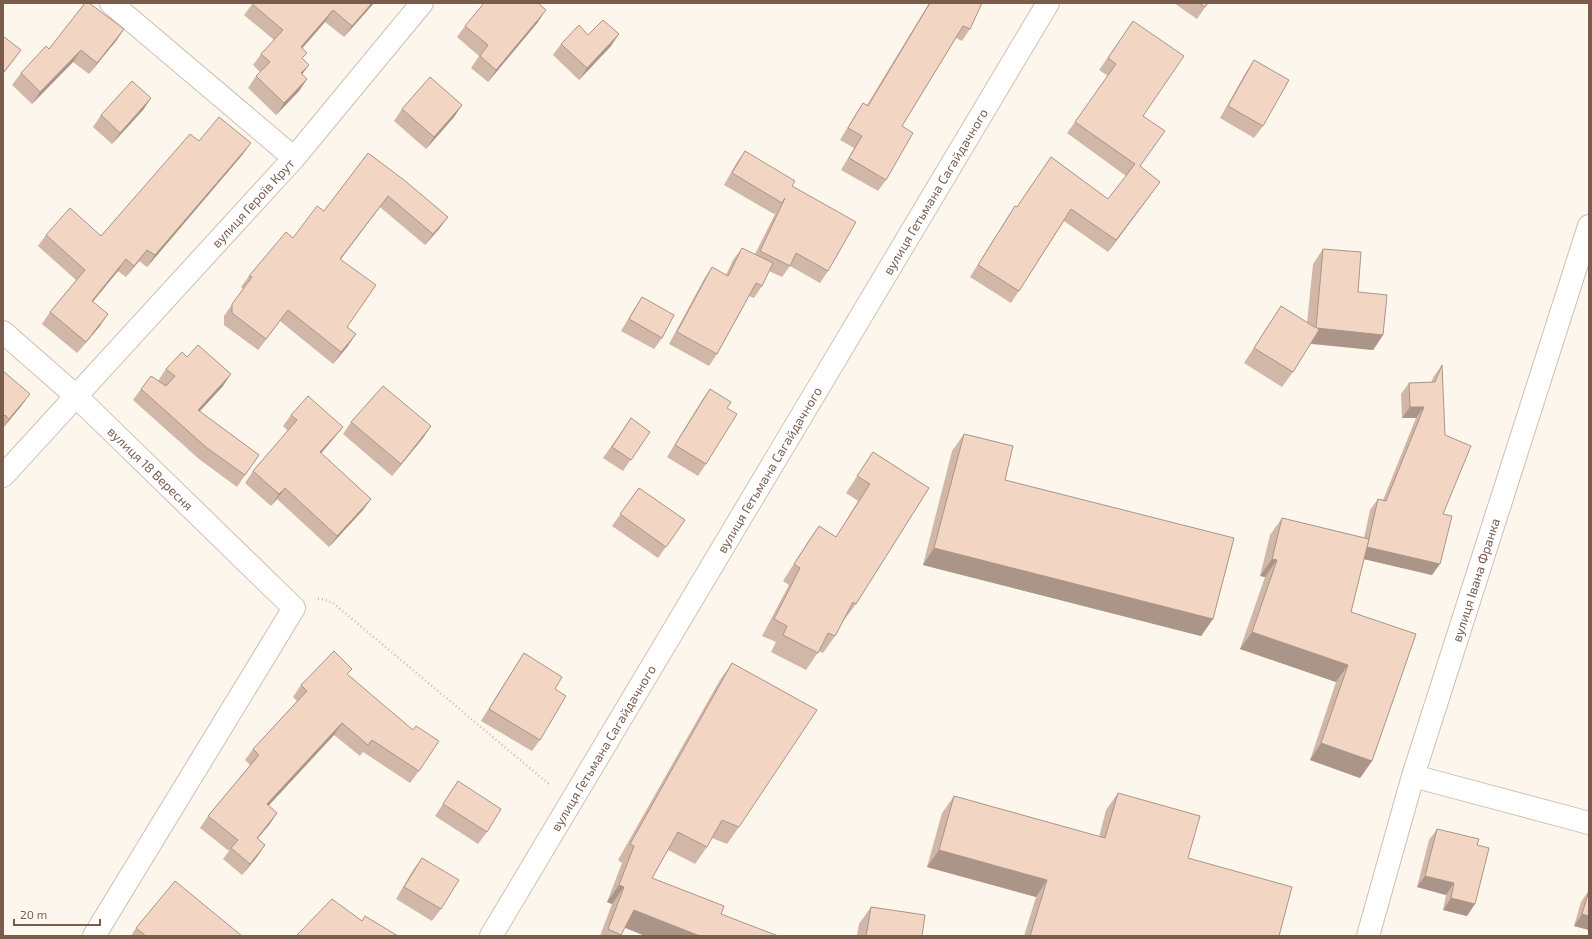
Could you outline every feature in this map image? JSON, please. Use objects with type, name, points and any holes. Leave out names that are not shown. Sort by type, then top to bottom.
[{"type":"street","points":[[110,3],[294,158]]},
{"type":"street","name":"вулиця Героїв Крут","points":[[3,476],[294,158],[422,3]]},
{"type":"street","name":"вулиця Гетьмана Сагайдачного","points":[[492,936],[1048,3]]},
{"type":"street","name":"вулиця Івана Франка","points":[[1368,936],[1413,776],[1589,226]]},
{"type":"street","name":"вулиця 18 Вересня","points":[[3,332],[76,396],[294,608]]},
{"type":"street","points":[[94,936],[294,608]]},
{"type":"street","points":[[1413,776],[1589,823]]},
{"type":"path","points":[[294,608],[313,599],[323,599],[333,603],[571,802]]},
{"type":"building","points":[[85,3],[89,3],[124,29],[97,63],[81,50],[40,92],[21,73],[46,46],[49,49]]},
{"type":"building","points":[[372,3],[352,26],[333,10],[301,47],[307,53],[302,58],[309,65],[301,73],[307,79],[284,103],[256,76],[270,62],[261,54],[283,30],[252,4]]},
{"type":"building","points":[[484,3],[538,3],[546,10],[496,70],[480,56],[488,45],[465,26]]},
{"type":"building","points":[[930,3],[982,3],[970,29],[963,26],[902,126],[913,133],[886,180],[849,158],[862,136],[848,128],[863,103],[868,106]]},
{"type":"building","points":[[1199,3],[1208,3],[1205,7]]},
{"type":"building","points":[[603,20],[619,34],[587,68],[561,44],[579,25],[588,35]]},
{"type":"building","points":[[1133,21],[1184,56],[1143,116],[1165,131],[1140,166],[1160,182],[1116,240],[1071,209],[1019,291],[978,265],[1015,206],[1017,207],[1051,157],[1108,199],[1135,164],[1075,122],[1116,64],[1108,58]]},
{"type":"building","points":[[3,36],[21,50],[3,73]]},
{"type":"building","points":[[1254,60],[1289,80],[1263,126],[1228,106]]},
{"type":"building","points":[[430,77],[462,105],[434,137],[402,109]]},
{"type":"building","points":[[132,81],[151,98],[120,133],[101,115]]},
{"type":"building","points":[[219,117],[251,143],[155,255],[147,250],[134,266],[126,259],[92,301],[108,314],[86,342],[50,312],[85,270],[46,235],[70,208],[101,236],[190,134],[199,141]]},
{"type":"building","points":[[745,151],[795,181],[792,186],[856,222],[828,271],[796,253],[790,266],[760,251],[785,198],[782,203],[732,173]]},
{"type":"building","points":[[368,153],[404,180],[448,217],[433,234],[388,196],[340,259],[376,285],[347,327],[356,334],[341,352],[288,310],[266,339],[232,313],[232,304],[252,277],[249,276],[286,232],[293,238],[317,206],[324,211]]},
{"type":"building","points":[[742,248],[773,263],[762,286],[756,283],[717,354],[677,332],[712,267],[728,276]]},
{"type":"building","points":[[1323,249],[1361,252],[1358,292],[1387,295],[1383,335],[1317,328],[1319,330],[1293,372],[1254,348],[1281,306],[1316,328]]},
{"type":"building","points":[[642,297],[674,315],[662,338],[629,319]]},
{"type":"building","points":[[198,345],[231,374],[198,410],[259,455],[245,475],[207,448],[141,389],[151,376],[166,386],[175,376],[166,369],[182,352],[187,357]]},
{"type":"building","points":[[1442,365],[1445,435],[1471,446],[1443,514],[1452,516],[1440,564],[1367,547],[1378,499],[1386,501],[1424,407],[1410,407],[1409,383],[1435,382]]},
{"type":"building","points":[[3,371],[30,394],[9,419],[5,415],[3,417]]},
{"type":"building","points":[[383,386],[431,426],[401,464],[351,422]]},
{"type":"building","points":[[710,389],[731,402],[727,408],[737,414],[706,464],[675,445]]},
{"type":"building","points":[[308,396],[343,427],[320,452],[371,499],[337,536],[285,488],[279,494],[253,471],[297,420],[291,415]]},
{"type":"building","points":[[631,418],[650,432],[631,460],[612,447]]},
{"type":"building","points":[[964,434],[1013,446],[1005,480],[1234,538],[1213,619],[934,548]]},
{"type":"building","points":[[873,452],[929,488],[856,604],[853,602],[835,636],[828,633],[818,653],[783,635],[787,626],[774,619],[800,568],[794,564],[819,526],[836,537],[870,484],[857,476]]},
{"type":"building","points":[[639,488],[685,520],[666,547],[620,514]]},
{"type":"building","points":[[1282,518],[1369,539],[1351,612],[1416,634],[1372,761],[1321,743],[1348,665],[1252,632],[1277,560],[1272,559]]},
{"type":"building","points":[[334,651],[352,669],[347,674],[413,730],[416,726],[439,741],[419,771],[372,740],[368,745],[342,723],[267,804],[277,813],[257,838],[265,845],[250,864],[231,848],[238,840],[208,816],[259,755],[253,749],[307,691],[301,685]]},
{"type":"building","points":[[524,653],[562,677],[555,689],[566,696],[540,740],[489,709]]},
{"type":"building","points":[[732,663],[817,710],[739,827],[722,820],[707,847],[678,832],[652,878],[724,906],[721,914],[778,936],[700,936],[634,910],[621,935],[608,929],[624,887],[619,885],[634,846],[630,844]]},
{"type":"building","points":[[458,781],[501,809],[487,832],[443,804]]},
{"type":"building","points":[[1118,793],[1200,816],[1188,858],[1292,887],[1279,936],[1030,936],[1047,880],[939,850],[954,796],[1105,838]]},
{"type":"building","points":[[1437,829],[1479,839],[1477,845],[1489,848],[1475,904],[1451,898],[1454,883],[1425,876]]},
{"type":"building","points":[[422,858],[459,880],[441,909],[404,887]]},
{"type":"building","points":[[175,881],[242,936],[146,936],[136,928]]},
{"type":"building","points":[[1589,891],[1589,916],[1582,914]]},
{"type":"building","points":[[332,899],[362,921],[365,916],[398,936],[296,936]]},
{"type":"building","points":[[871,907],[925,915],[922,936],[866,936]]}]
